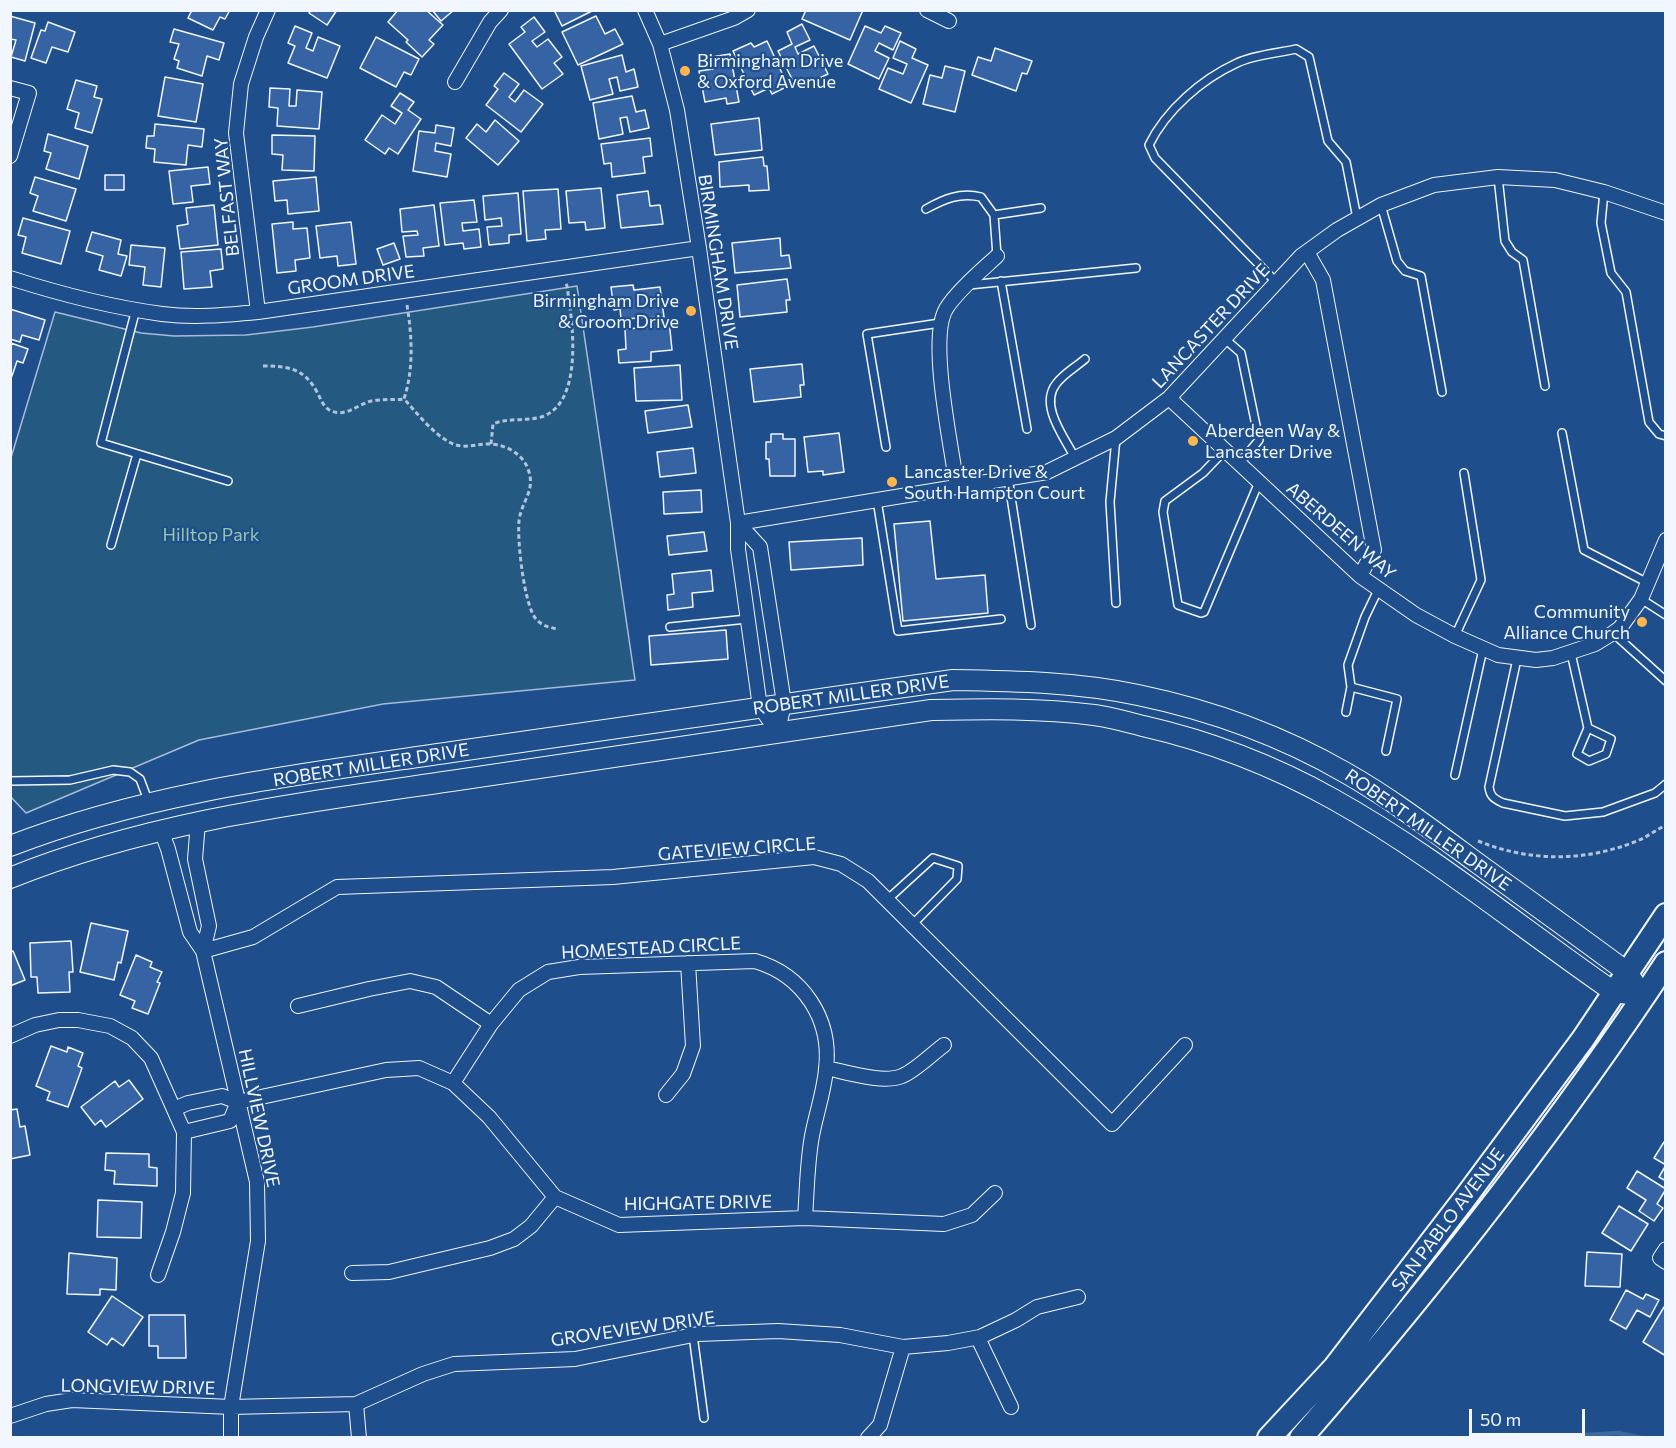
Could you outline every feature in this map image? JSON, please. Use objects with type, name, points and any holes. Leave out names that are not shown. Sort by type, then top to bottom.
[{"type":"main road","name":"ROBERT MILLER DRIVE","points":[[10,846],[148,803],[294,776],[953,680],[1033,681],[1137,694],[1238,723],[1281,740],[1345,772],[1404,810],[1627,972]]},
{"type":"main road","name":"ROBERT MILLER DRIVE","points":[[10,878],[53,861],[160,830],[255,810],[931,710],[1031,708],[1096,715],[1176,733],[1279,771],[1333,799],[1393,835],[1614,992]]},
{"type":"main road","name":"SAN PABLO AVENUE","points":[[1269,1437],[1335,1367],[1465,1198],[1582,1039],[1665,915]]},
{"type":"main road","name":"SAN PABLO AVENUE","points":[[1301,1437],[1371,1357],[1473,1230],[1569,1102],[1665,963]]},
{"type":"main road","points":[[1627,972],[1643,997]]},
{"type":"main road","points":[[1614,992],[1643,997]]},
{"type":"street","name":"BELFAST WAY","points":[[258,312],[236,133],[241,84],[256,37],[268,10]]},
{"type":"street","points":[[455,82],[490,22],[501,10]]},
{"type":"street","name":"BIRMINGHAM DRIVE","points":[[645,10],[660,44],[676,110],[699,248],[738,523],[738,549],[760,707],[778,733]]},
{"type":"street","points":[[660,44],[734,18],[748,10]]},
{"type":"street","points":[[927,10],[949,21]]},
{"type":"street","points":[[10,88],[29,93],[10,156]]},
{"type":"street","name":"LANCASTER DRIVE","points":[[738,523],[1047,472],[1116,438],[1169,398],[1307,252],[1337,230],[1381,206],[1434,185],[1498,177],[1556,180],[1604,192],[1665,213]]},
{"type":"street","name":"GROOM DRIVE","points":[[10,278],[57,293],[136,309],[164,314],[211,316],[258,312],[699,248]]},
{"type":"street","points":[[1307,252],[1323,280],[1374,550],[1360,576]]},
{"type":"street","points":[[957,487],[938,353],[940,323],[946,309],[997,256]]},
{"type":"street","name":"ABERDEEN WAY","points":[[1169,398],[1360,576],[1378,590],[1416,615],[1455,636],[1483,649],[1517,659],[1545,659],[1571,653],[1595,644],[1620,628],[1641,599],[1665,540]]},
{"type":"street","points":[[738,523],[760,547],[784,703],[778,733]]},
{"type":"street","points":[[198,822],[195,859],[209,926],[203,951]]},
{"type":"street","points":[[160,830],[168,849],[190,932],[203,951]]},
{"type":"street","name":"GATEVIEW CIRCLE","points":[[203,951],[253,937],[337,887],[613,877],[814,857],[841,864],[868,881],[1112,1124],[1185,1045]]},
{"type":"street","name":"HILLVIEW DRIVE","points":[[203,951],[257,1182],[258,1241],[231,1407],[231,1437]]},
{"type":"street","name":"HOMESTEAD CIRCLE","points":[[453,1083],[491,1024],[519,990],[548,972],[579,967],[756,961],[772,966],[789,977],[809,997],[823,1024],[826,1068],[812,1138],[805,1218]]},
{"type":"street","points":[[666,1095],[683,1074],[693,1046],[688,963]]},
{"type":"street","points":[[298,1006],[410,981],[436,987],[491,1024]]},
{"type":"street","points":[[10,1036],[35,1024],[78,1020],[110,1026],[132,1038],[151,1058],[184,1132],[183,1193],[173,1232],[158,1275]]},
{"type":"street","points":[[826,1068],[870,1077],[903,1076],[944,1044]]},
{"type":"street","name":"HIGHGATE DRIVE","points":[[174,1109],[222,1096],[238,1102],[386,1070],[419,1068],[453,1083],[489,1117],[555,1197],[619,1225],[805,1218],[944,1224],[972,1215],[995,1193]]},
{"type":"street","points":[[184,1132],[230,1122],[238,1102]]},
{"type":"street","points":[[352,1274],[389,1272],[490,1248],[514,1239],[531,1226],[555,1197]]},
{"type":"street","name":"GROVEVIEW DRIVE","points":[[231,1407],[356,1404],[423,1374],[454,1364],[575,1359],[693,1335],[778,1331],[840,1335],[903,1347],[948,1343],[978,1338],[1037,1308],[1078,1297]]},
{"type":"street","points":[[978,1338],[1011,1407]]},
{"type":"street","points":[[868,1437],[880,1425],[903,1347]]},
{"type":"street","name":"LONGVIEW DRIVE","points":[[11,1411],[72,1400],[231,1407]]},
{"type":"street","points":[[356,1404],[360,1437]]},
{"type":"lane","points":[[1276,283],[1155,158],[1149,146],[1155,134],[1177,105],[1208,80],[1238,62],[1296,49],[1309,57],[1328,141],[1346,162],[1357,219]]},
{"type":"lane","points":[[1498,177],[1505,241],[1512,252],[1523,260],[1545,386]]},
{"type":"lane","points":[[1604,192],[1601,223],[1611,273],[1626,292],[1649,422],[1659,434],[1665,436]]},
{"type":"lane","points":[[926,209],[940,201],[968,194],[981,197],[994,215],[997,256]]},
{"type":"lane","points":[[1381,206],[1397,261],[1405,271],[1421,276],[1442,392]]},
{"type":"lane","points":[[994,215],[1041,208]]},
{"type":"lane","points":[[968,285],[1136,268]]},
{"type":"lane","points":[[1001,281],[1026,429]]},
{"type":"lane","points":[[136,309],[101,443],[228,481]]},
{"type":"lane","points":[[886,447],[867,334],[940,323]]},
{"type":"lane","points":[[1226,339],[1241,353],[1259,440],[1239,464]]},
{"type":"lane","points":[[1075,458],[1051,409],[1050,393],[1056,382],[1085,359]]},
{"type":"lane","points":[[1562,433],[1584,550],[1648,583]]},
{"type":"lane","points":[[1116,438],[1110,502],[1116,603]]},
{"type":"lane","points":[[1225,450],[1203,473],[1166,501],[1163,512],[1178,605],[1204,612],[1258,482]]},
{"type":"lane","points":[[111,545],[137,454]]},
{"type":"lane","points":[[1455,636],[1481,580],[1464,474]]},
{"type":"lane","points":[[1008,478],[1031,625]]},
{"type":"lane","points":[[877,500],[898,631],[1001,619]]},
{"type":"lane","points":[[1346,712],[1351,687],[1348,665],[1365,617],[1378,590]]},
{"type":"lane","points":[[1641,599],[1665,615]]},
{"type":"lane","points":[[670,627],[747,619]]},
{"type":"lane","points":[[1613,633],[1665,681]]},
{"type":"lane","points":[[1455,775],[1483,649]]},
{"type":"lane","points":[[1571,653],[1588,728],[1576,754],[1589,761],[1606,754],[1611,739],[1588,728]]},
{"type":"lane","points":[[1517,659],[1489,787],[1494,798],[1503,803],[1565,816],[1603,812],[1655,793],[1665,784]]},
{"type":"lane","points":[[1351,687],[1397,699],[1386,751]]},
{"type":"lane","points":[[10,781],[70,780],[113,770],[130,772],[140,779],[148,803]]},
{"type":"lane","points":[[887,900],[933,858],[958,866],[957,879],[912,924]]},
{"type":"lane","points":[[693,1335],[704,1418]]},
{"type":"path","points":[[491,444],[493,424],[504,419],[543,416],[556,408],[565,396],[571,378],[571,328],[564,268]]},
{"type":"path","points":[[404,399],[411,366],[411,331],[405,291]]},
{"type":"path","points":[[262,366],[287,366],[302,373],[316,390],[322,403],[330,410],[340,412],[352,410],[370,402],[404,399]]},
{"type":"path","points":[[404,399],[434,431],[452,443],[471,447],[491,444],[511,449],[521,457],[529,471],[532,486],[519,519],[527,598],[536,619],[545,627],[557,629]]},
{"type":"path","points":[[1478,841],[1498,849],[1539,857],[1586,856],[1638,841],[1665,825]]},
{"type":"green space","name":"Hilltop Park","points":[[577,286],[635,680],[383,704],[199,740],[26,813],[10,796],[10,461],[55,312],[141,333],[174,336],[246,335],[313,327]]},
{"type":"building","points":[[192,10],[230,10],[225,19],[220,17],[213,30],[188,18]]},
{"type":"building","points":[[311,10],[337,10],[327,25],[309,13]]},
{"type":"building","points":[[398,10],[426,10],[443,25],[429,40],[434,44],[422,57],[406,42],[408,40],[388,22]]},
{"type":"building","points":[[432,10],[454,10],[441,21]]},
{"type":"building","points":[[554,10],[594,10],[562,26]]},
{"type":"building","points":[[806,10],[863,10],[850,40],[802,19]]},
{"type":"building","points":[[10,16],[35,23],[25,61],[11,57],[16,40],[10,39]]},
{"type":"building","points":[[596,16],[605,34],[615,29],[623,44],[578,65],[562,32]]},
{"type":"building","points":[[534,17],[545,32],[532,41],[537,47],[548,39],[562,57],[554,63],[563,74],[542,89],[509,44],[525,32],[521,27]]},
{"type":"building","points":[[48,22],[75,32],[68,52],[52,47],[46,63],[31,58],[41,30],[45,31]]},
{"type":"building","points":[[802,24],[810,40],[795,47],[798,54],[814,46],[828,74],[809,83],[807,79],[795,85],[778,51],[792,44],[787,32]]},
{"type":"building","points":[[295,26],[312,33],[306,48],[313,51],[318,37],[340,46],[327,78],[288,63],[295,46],[288,43]]},
{"type":"building","points":[[865,26],[881,33],[885,26],[901,33],[893,50],[879,43],[875,51],[889,58],[879,79],[848,64]]},
{"type":"building","points":[[174,29],[224,43],[219,60],[207,56],[202,76],[177,68],[179,61],[174,59],[179,44],[170,42]]},
{"type":"building","points":[[376,37],[419,59],[411,75],[404,72],[396,87],[360,68]]},
{"type":"building","points":[[767,41],[788,86],[772,94],[769,88],[754,95],[733,51],[751,43],[754,47]]},
{"type":"building","points":[[900,41],[916,49],[912,58],[928,65],[911,103],[879,89],[888,68],[903,74],[907,64],[893,58]]},
{"type":"building","points":[[995,48],[1032,61],[1027,74],[1022,73],[1016,91],[972,75],[978,57],[991,61]]},
{"type":"building","points":[[730,54],[739,102],[727,104],[726,98],[705,102],[699,71],[713,69],[711,57]]},
{"type":"building","points":[[622,55],[626,72],[634,69],[638,87],[620,91],[617,77],[609,79],[613,94],[590,100],[581,66]]},
{"type":"building","points":[[945,66],[965,71],[955,112],[923,104],[930,75],[942,78]]},
{"type":"building","points":[[504,73],[519,84],[509,97],[515,102],[524,90],[543,104],[521,132],[486,105],[498,89],[494,86]]},
{"type":"building","points":[[165,77],[203,84],[196,122],[158,116]]},
{"type":"building","points":[[76,80],[97,86],[94,97],[102,99],[92,133],[75,128],[79,113],[67,109]]},
{"type":"building","points":[[270,88],[290,89],[289,106],[296,106],[297,90],[322,92],[319,129],[277,126],[278,108],[269,107]]},
{"type":"building","points":[[400,93],[414,102],[408,110],[421,119],[398,154],[389,148],[385,154],[365,140],[382,115],[395,124],[402,113],[391,106]]},
{"type":"building","points":[[632,96],[636,112],[645,110],[649,128],[630,132],[627,117],[620,118],[623,134],[599,139],[593,103]]},
{"type":"building","points":[[759,118],[762,150],[715,155],[711,124]]},
{"type":"building","points":[[495,120],[519,141],[498,165],[466,138],[477,124],[486,132]]},
{"type":"building","points":[[155,124],[204,129],[202,147],[188,145],[186,165],[154,162],[155,149],[146,148],[147,136],[154,136]]},
{"type":"building","points":[[436,125],[454,128],[451,146],[436,143],[435,151],[451,154],[447,177],[413,171],[419,131],[435,133]]},
{"type":"building","points":[[48,134],[88,146],[79,179],[46,169],[51,153],[44,151]]},
{"type":"building","points":[[272,135],[315,136],[314,171],[282,170],[283,155],[272,154]]},
{"type":"building","points":[[650,138],[652,156],[643,157],[645,173],[612,177],[611,163],[604,164],[601,144]]},
{"type":"building","points":[[763,157],[764,166],[767,166],[769,190],[749,191],[749,185],[720,187],[719,162]]},
{"type":"building","points":[[208,167],[210,184],[191,186],[193,202],[173,204],[169,171]]},
{"type":"building","points":[[105,175],[124,175],[124,190],[105,190]]},
{"type":"building","points":[[35,177],[76,189],[66,221],[33,211],[38,196],[30,193]]},
{"type":"building","points":[[316,177],[319,211],[288,214],[287,200],[275,201],[273,181]]},
{"type":"building","points":[[601,188],[605,228],[586,230],[585,222],[569,223],[566,191]]},
{"type":"building","points":[[558,189],[561,229],[545,230],[546,239],[527,241],[523,191]]},
{"type":"building","points":[[648,191],[650,206],[660,205],[663,224],[621,228],[617,195]]},
{"type":"building","points":[[518,193],[521,234],[509,235],[509,243],[489,245],[487,227],[502,226],[501,218],[485,220],[483,196]]},
{"type":"building","points":[[474,200],[477,222],[462,223],[463,231],[479,229],[481,247],[464,249],[463,243],[445,245],[440,203]]},
{"type":"building","points":[[214,205],[218,245],[180,249],[177,226],[188,224],[186,208]]},
{"type":"building","points":[[434,205],[439,246],[423,248],[424,256],[406,257],[403,236],[418,235],[417,231],[402,232],[400,209]]},
{"type":"building","points":[[23,218],[70,231],[61,264],[22,253],[26,237],[18,235]]},
{"type":"building","points":[[293,222],[293,229],[307,228],[310,258],[295,260],[296,271],[277,273],[272,224]]},
{"type":"building","points":[[351,222],[356,264],[338,266],[337,256],[320,258],[316,226]]},
{"type":"building","points":[[92,232],[121,240],[118,254],[127,256],[121,276],[99,270],[103,256],[86,251]]},
{"type":"building","points":[[780,238],[781,256],[789,255],[791,268],[735,273],[732,243]]},
{"type":"building","points":[[394,243],[400,259],[383,265],[377,249]]},
{"type":"building","points":[[131,245],[165,248],[161,287],[143,285],[145,267],[129,265]]},
{"type":"building","points":[[221,249],[223,269],[210,271],[212,287],[184,289],[181,252]]},
{"type":"building","points":[[787,279],[790,300],[786,300],[787,312],[740,317],[737,285]]},
{"type":"building","points":[[633,285],[634,290],[660,287],[664,317],[621,319],[620,309],[614,310],[611,287]]},
{"type":"building","points":[[10,309],[45,320],[39,340],[22,335],[20,342],[10,339]]},
{"type":"building","points":[[669,320],[672,350],[651,352],[651,361],[619,363],[618,350],[626,349],[625,329],[653,327],[652,322]]},
{"type":"building","points":[[11,343],[28,349],[23,363],[17,361],[12,376],[10,375]]},
{"type":"building","points":[[802,364],[804,385],[800,385],[801,397],[754,402],[750,369]]},
{"type":"building","points":[[680,365],[682,400],[636,401],[634,368]]},
{"type":"building","points":[[688,405],[692,427],[648,433],[645,411]]},
{"type":"building","points":[[839,433],[844,472],[823,475],[823,471],[808,472],[804,437]]},
{"type":"building","points":[[771,434],[783,434],[783,439],[795,439],[795,476],[770,476],[769,459],[766,459],[766,442],[771,442]]},
{"type":"building","points":[[693,448],[696,473],[660,477],[657,452]]},
{"type":"building","points":[[701,490],[702,512],[664,514],[663,492]]},
{"type":"building","points":[[930,521],[936,579],[985,575],[988,613],[903,621],[894,524]]},
{"type":"building","points":[[704,532],[707,551],[669,555],[667,536]]},
{"type":"building","points":[[862,538],[863,565],[791,570],[789,542]]},
{"type":"building","points":[[711,570],[713,591],[692,593],[693,607],[668,610],[667,595],[674,594],[672,574]]},
{"type":"building","points":[[726,630],[728,659],[651,665],[649,636]]},
{"type":"building","points":[[91,923],[128,931],[121,963],[118,962],[114,980],[80,972]]},
{"type":"building","points":[[71,941],[73,972],[69,972],[70,992],[38,993],[37,977],[31,977],[30,943]]},
{"type":"building","points":[[13,951],[25,980],[10,986],[10,952]]},
{"type":"building","points":[[136,955],[152,962],[150,967],[162,972],[148,1014],[132,1008],[135,1001],[120,995]]},
{"type":"building","points":[[51,1046],[67,1052],[68,1047],[83,1053],[78,1066],[82,1068],[68,1107],[47,1100],[50,1092],[36,1086]]},
{"type":"building","points":[[129,1080],[143,1099],[106,1127],[101,1120],[95,1125],[81,1107],[115,1081],[119,1087]]},
{"type":"building","points":[[17,1109],[20,1127],[25,1126],[30,1155],[10,1159],[10,1110]]},
{"type":"building","points":[[1664,1142],[1666,1143],[1666,1165],[1654,1158]]},
{"type":"building","points":[[106,1153],[149,1154],[149,1167],[157,1168],[157,1186],[114,1184],[115,1171],[105,1170]]},
{"type":"building","points":[[1666,1165],[1666,1181],[1659,1177]]},
{"type":"building","points":[[1637,1171],[1666,1189],[1657,1204],[1663,1208],[1654,1221],[1639,1211],[1646,1200],[1627,1188]]},
{"type":"building","points":[[98,1200],[142,1202],[141,1238],[97,1237]]},
{"type":"building","points":[[1619,1206],[1648,1224],[1631,1251],[1602,1233]]},
{"type":"building","points":[[1587,1252],[1622,1254],[1620,1287],[1585,1286]]},
{"type":"building","points":[[69,1253],[117,1258],[116,1290],[100,1289],[100,1295],[67,1294]]},
{"type":"building","points":[[1626,1290],[1643,1299],[1646,1294],[1659,1300],[1650,1317],[1637,1310],[1626,1329],[1610,1320]]},
{"type":"building","points":[[112,1296],[143,1317],[123,1346],[112,1338],[107,1345],[88,1332]]},
{"type":"building","points":[[1664,1307],[1666,1308],[1666,1356],[1643,1342]]},
{"type":"building","points":[[149,1315],[185,1315],[186,1358],[158,1358],[158,1346],[149,1346]]},
{"type":"waterway","points":[[1540,1438],[1618,1433],[1641,1438]]},
{"type":"place","name":"Birmingham Drive & Oxford Avenue","points":[[685,71]]},
{"type":"place","name":"Birmingham Drive & Groom Drive","points":[[691,311]]},
{"type":"place","name":"Aberdeen Way & Lancaster Drive","points":[[1193,441]]},
{"type":"place","name":"Lancaster Drive & South Hampton Court","points":[[892,482]]},
{"type":"place","name":"Community Alliance Church","points":[[1642,622]]}]
